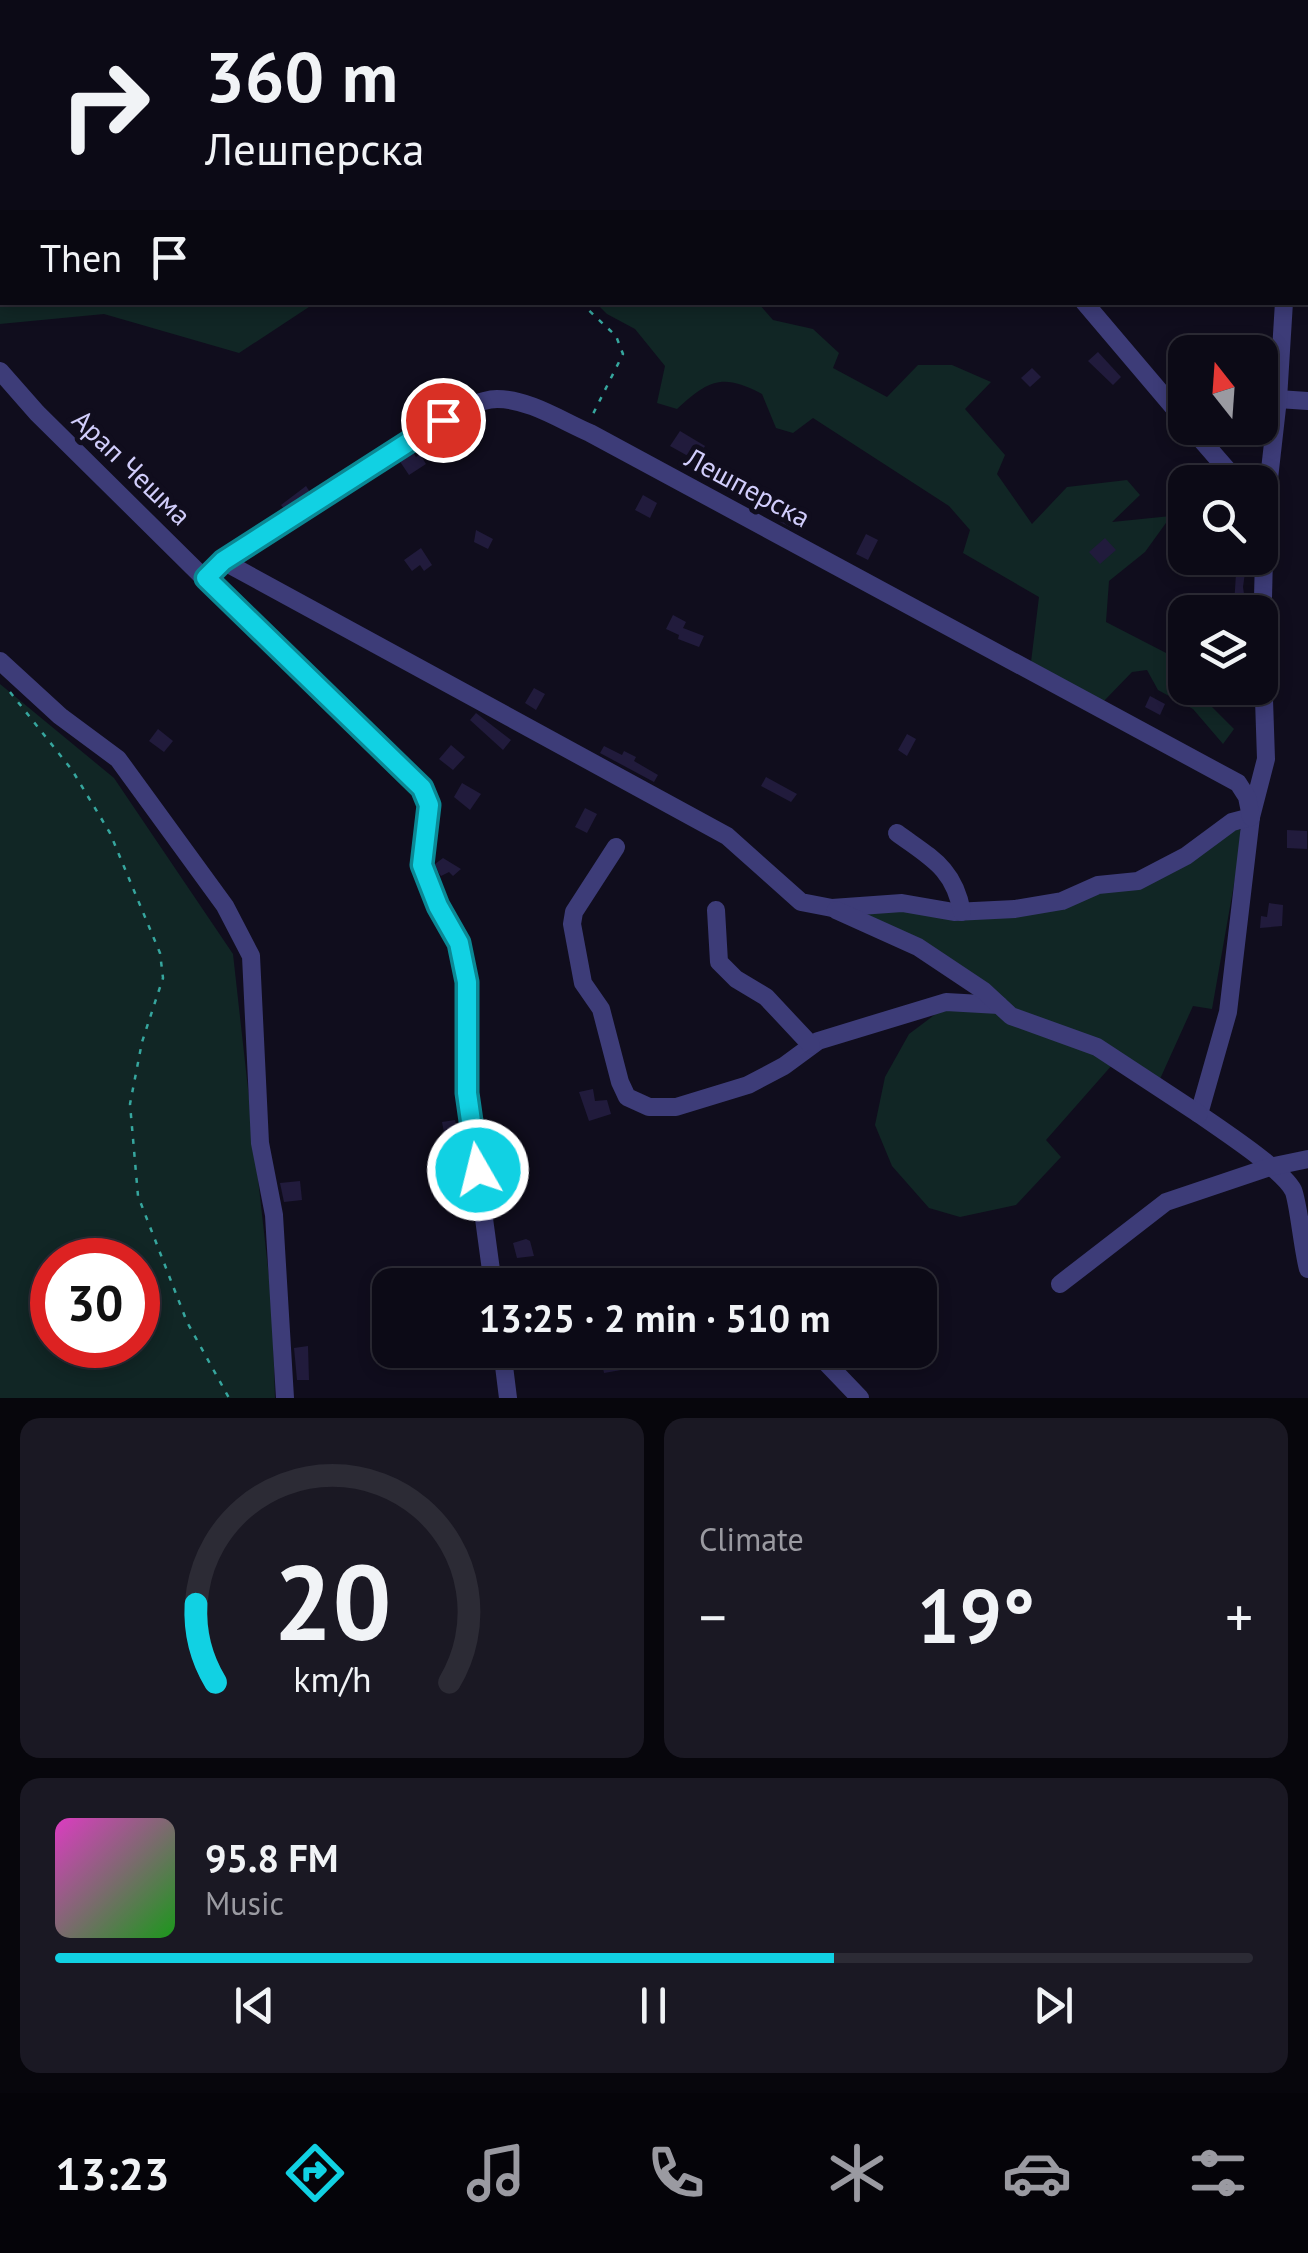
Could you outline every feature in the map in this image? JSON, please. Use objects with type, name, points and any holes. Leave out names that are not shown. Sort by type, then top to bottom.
[{"type":"street","points":[[1087,305],[1168,401]]},
{"type":"street","points":[[1284,305],[1278,399],[1308,401]]},
{"type":"street","name":"Арап Чешма","points":[[0,371],[37,413],[422,788],[429,805],[422,865],[438,906],[459,943],[467,982],[467,1093],[491,1268]]},
{"type":"street","name":"Лешперска","points":[[206,578],[223,561],[306,511],[420,432],[466,408],[497,399],[532,407],[584,430],[1238,784],[1247,797],[1252,817]]},
{"type":"street","points":[[1206,445],[1223,465]]},
{"type":"street","points":[[223,561],[727,836],[801,902],[832,908],[918,947],[984,991],[1011,1016],[1097,1047],[1199,1114],[1294,1190],[1300,1242],[1308,1269]]},
{"type":"street","points":[[1199,1114],[1228,1012],[1252,817],[1266,759],[1262,575]]},
{"type":"street","points":[[0,660],[60,716],[118,759],[225,906],[251,956],[260,1143],[274,1215],[285,1398]]},
{"type":"street","points":[[832,908],[902,903],[962,912],[1062,902],[1098,885],[1138,881],[1186,856],[1232,822],[1252,817]]},
{"type":"street","points":[[897,833],[949,873],[962,912]]},
{"type":"street","points":[[616,847],[574,912],[572,924],[584,983],[601,1008],[620,1082],[627,1097],[649,1107],[676,1107],[748,1085],[811,1046],[946,1002],[999,1005]]},
{"type":"street","points":[[716,910],[718,962],[736,979],[766,997],[811,1046]]},
{"type":"street","points":[[1060,1284],[1166,1202],[1270,1167],[1308,1159]]},
{"type":"street","points":[[504,1368],[508,1398]]},
{"type":"street","points":[[831,1368],[860,1398]]},
{"type":"path","points":[[583,305],[612,330],[623,354],[584,430]]},
{"type":"path","points":[[0,680],[72,770],[110,833],[160,954],[163,978],[142,1042],[130,1104],[138,1196],[187,1322],[229,1398]]},
{"type":"green space","points":[[0,305],[312,305],[239,353],[104,314],[0,324]]},
{"type":"green space","points":[[598,305],[760,305],[773,320],[813,329],[839,353],[833,368],[887,397],[918,365],[952,365],[991,382],[965,409],[1005,455],[997,474],[1032,524],[1067,487],[1127,480],[1140,495],[1112,522],[1168,516],[1145,552],[1109,581],[1106,622],[1168,654],[1168,695],[1158,690],[1147,670],[1132,672],[1103,702],[1031,662],[1039,597],[963,553],[970,530],[949,506],[813,418],[793,433],[776,428],[762,394],[748,387],[716,383],[698,391],[677,409],[657,403],[665,366],[635,329]]},
{"type":"green space","points":[[0,684],[114,778],[233,954],[272,1304],[275,1398],[0,1398]]},
{"type":"green space","points":[[1186,705],[1210,705],[1234,729],[1223,744]]},
{"type":"green space","points":[[1232,822],[1243,833],[1212,1009],[1193,1006],[1160,1079],[1120,1056],[1046,1140],[1061,1157],[1016,1205],[960,1217],[929,1208],[892,1166],[875,1125],[885,1077],[909,1034],[937,1013],[963,1007],[984,991],[832,908],[954,912],[1138,881]]},
{"type":"building","points":[[1098,352],[1121,377],[1113,385],[1088,361]]},
{"type":"building","points":[[1032,368],[1041,377],[1030,387],[1021,378]]},
{"type":"building","points":[[680,431],[705,446],[697,461],[670,446]]},
{"type":"building","points":[[413,452],[416,457],[420,454],[426,464],[409,475],[399,460]]},
{"type":"building","points":[[306,486],[310,492],[284,509],[281,505]]},
{"type":"building","points":[[770,492],[785,500],[778,513],[763,505]]},
{"type":"building","points":[[643,495],[657,503],[650,518],[635,510]]},
{"type":"building","points":[[784,514],[803,522],[798,531],[780,522]]},
{"type":"building","points":[[476,530],[493,539],[488,549],[474,542]]},
{"type":"building","points":[[866,534],[878,540],[868,560],[856,554]]},
{"type":"building","points":[[1105,538],[1116,550],[1100,564],[1089,552]]},
{"type":"building","points":[[421,548],[432,565],[424,571],[420,565],[412,571],[404,560]]},
{"type":"building","points":[[1236,575],[1245,575],[1244,594],[1251,595],[1235,595]]},
{"type":"building","points":[[673,615],[686,622],[683,628],[704,636],[699,647],[678,639],[679,635],[666,629]]},
{"type":"building","points":[[534,688],[545,694],[536,710],[525,703]]},
{"type":"building","points":[[1150,696],[1165,704],[1160,715],[1145,707]]},
{"type":"building","points":[[476,713],[511,740],[503,750],[470,720]]},
{"type":"building","points":[[158,729],[173,741],[164,752],[149,741]]},
{"type":"building","points":[[907,734],[916,739],[907,756],[898,750]]},
{"type":"building","points":[[451,745],[465,757],[453,770],[439,759]]},
{"type":"building","points":[[604,746],[636,757],[634,761],[658,775],[654,782],[600,753]]},
{"type":"building","points":[[766,777],[797,794],[791,802],[761,786]]},
{"type":"building","points":[[462,783],[481,794],[470,810],[454,797]]},
{"type":"building","points":[[585,808],[597,814],[587,833],[575,827]]},
{"type":"building","points":[[1287,830],[1307,831],[1307,849],[1287,848]]},
{"type":"building","points":[[443,858],[461,869],[453,876],[449,872],[441,876],[435,864]]},
{"type":"building","points":[[1269,903],[1283,905],[1282,926],[1260,928],[1261,916],[1267,917]]},
{"type":"building","points":[[593,1089],[595,1101],[607,1100],[611,1114],[589,1121],[579,1092]]},
{"type":"building","points":[[455,1120],[461,1144],[453,1146],[452,1142],[446,1143],[442,1122]]},
{"type":"building","points":[[300,1181],[302,1200],[284,1202],[280,1183]]},
{"type":"building","points":[[526,1239],[534,1256],[517,1258],[513,1243]]},
{"type":"building","points":[[308,1346],[309,1380],[297,1380],[294,1348]]},
{"type":"route","points":[[443,420],[223,561],[206,578],[422,788],[429,805],[422,865],[438,906],[459,943],[467,982],[467,1093],[478,1170]]}]
